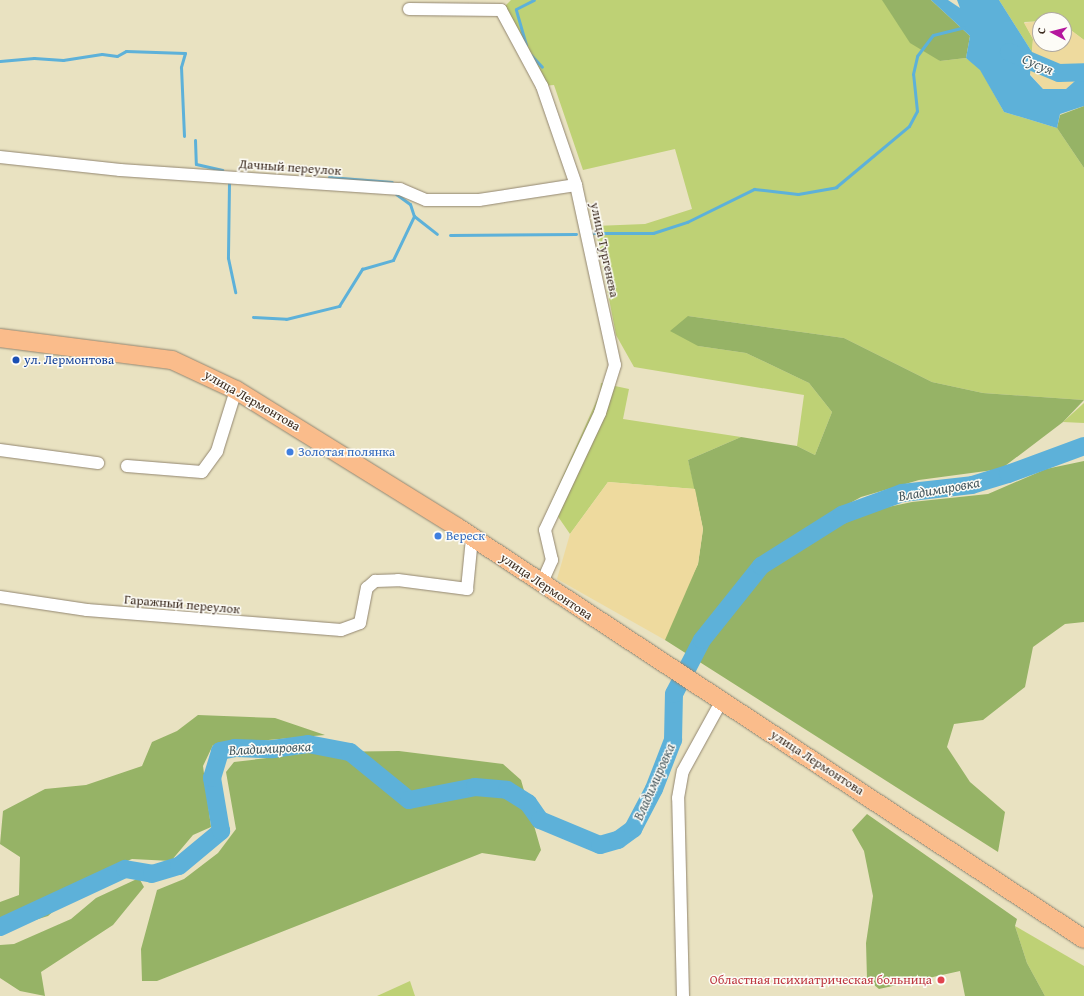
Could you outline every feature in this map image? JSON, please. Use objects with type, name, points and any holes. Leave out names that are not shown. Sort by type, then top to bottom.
[{"type":"highway","name":"улица Лермонтова","points":[[0,338],[172,360],[236,390],[472,538],[541,585],[722,700],[1084,939]]},
{"type":"street","name":"улица Тургенева","points":[[409,9],[501,10],[542,86],[576,185],[615,365],[600,413],[545,530],[552,560],[541,585]]},
{"type":"street","name":"Дачный переулок","points":[[0,157],[120,170],[400,189],[426,200],[479,200],[576,185]]},
{"type":"street","points":[[126,466],[202,472],[217,451],[236,390]]},
{"type":"street","points":[[0,450],[98,464]]},
{"type":"street","name":"Гаражный переулок","points":[[0,598],[87,610],[243,625],[342,630],[360,623],[367,588],[375,581],[398,580],[467,589],[472,538]]},
{"type":"street","points":[[683,996],[678,798],[683,771],[722,700]]},
{"type":"green space","points":[[511,0],[883,0],[940,61],[966,58],[979,67],[1004,112],[1057,128],[1084,168],[1084,400],[983,393],[932,382],[844,338],[688,316],[698,346],[746,353],[809,383],[832,412],[815,455],[797,446],[804,395],[634,367],[616,335],[595,226],[645,224],[692,209],[675,149],[583,170],[554,85],[542,86],[501,10]]},
{"type":"green space","points":[[882,0],[931,0],[970,36],[966,58],[940,61],[910,43]]},
{"type":"green space","points":[[999,0],[1084,0],[1084,40],[1072,31],[1072,12],[1032,12],[1032,22],[1024,22],[1032,37],[1032,52]]},
{"type":"green space","points":[[1084,106],[1084,168],[1057,128],[1060,115]]},
{"type":"green space","points":[[688,316],[844,338],[932,382],[983,393],[1084,400],[1063,422],[1001,469],[919,480],[861,497],[816,522],[912,502],[988,494],[1046,469],[1084,461],[1084,622],[1065,624],[1033,647],[1025,687],[983,720],[954,724],[947,747],[970,782],[1005,812],[998,852],[665,640],[664,633],[698,564],[703,529],[688,460],[741,437],[797,446],[815,455],[832,412],[809,383],[746,353],[698,346],[670,331]]},
{"type":"green space","points":[[601,383],[629,389],[623,419],[741,437],[688,460],[695,489],[608,482],[570,534],[550,505],[600,393]]},
{"type":"green space","points":[[1084,403],[1084,423],[1063,422]]},
{"type":"green space","points":[[198,715],[275,718],[325,735],[213,745],[203,766],[211,827],[193,835],[171,861],[132,859],[97,873],[48,916],[0,931],[0,902],[19,895],[20,857],[0,844],[3,811],[45,789],[86,785],[142,766],[152,742],[177,731]]},
{"type":"green space","points":[[399,751],[503,764],[521,780],[541,850],[535,861],[482,853],[157,981],[142,981],[141,949],[157,890],[184,879],[218,853],[236,829],[226,772],[234,762],[318,752]]},
{"type":"green space","points":[[867,814],[1017,919],[1015,926],[1027,963],[1045,996],[965,996],[960,971],[879,989],[867,979],[866,943],[873,896],[864,851],[852,830]]},
{"type":"green space","points":[[139,878],[144,887],[113,925],[41,972],[45,996],[20,991],[0,978],[0,945],[14,944],[71,919],[96,898]]},
{"type":"green space","points":[[1015,926],[1084,966],[1084,996],[1045,996],[1027,963]]},
{"type":"green space","points":[[410,981],[415,996],[377,996]]},
{"type":"sand","points":[[1032,22],[1032,37],[1024,23]]},
{"type":"sand","points":[[1072,31],[1084,40],[1084,73],[1066,89],[1043,89],[1030,74],[1032,51],[1032,52],[1072,52]]},
{"type":"sand","points":[[608,482],[695,489],[703,529],[698,564],[665,640],[557,579],[570,534]]},
{"type":"water","points":[[931,0],[948,0],[960,8],[957,0],[999,0],[1032,52],[1030,75],[1043,89],[1066,89],[1084,73],[1084,106],[1060,114],[1057,128],[1004,112],[980,70],[966,58],[970,36]]},
{"type":"waterway","points":[[526,45],[516,9],[534,0]]},
{"type":"waterway","points":[[591,233],[653,233],[687,222],[754,189],[798,194],[836,187],[909,126],[917,111],[913,74],[917,56],[933,35],[964,27]]},
{"type":"waterway","points":[[0,61],[34,58],[63,60],[102,54],[117,56],[126,51],[185,53],[181,67],[184,136]]},
{"type":"waterway","name":"Сусуя","points":[[1009,52],[1059,73],[1084,72]]},
{"type":"waterway","points":[[531,55],[542,67]]},
{"type":"waterway","points":[[195,140],[196,164],[222,170]]},
{"type":"waterway","points":[[329,177],[392,182]]},
{"type":"waterway","points":[[229,183],[228,258],[235,292]]},
{"type":"waterway","points":[[396,194],[410,204],[414,216],[437,234]]},
{"type":"waterway","points":[[253,317],[286,319],[339,306],[362,269],[393,260],[414,216]]},
{"type":"waterway","points":[[450,235],[576,234]]},
{"type":"waterway","name":"Владимировка","points":[[0,927],[125,869],[152,874],[179,866],[221,831],[212,778],[220,751],[235,748],[273,749],[308,744],[350,752],[409,800],[475,787],[507,790],[528,803],[540,820],[600,845],[618,840],[633,829],[654,789],[673,740],[674,694],[702,640],[761,566],[842,515],[902,493],[972,485],[1008,474],[1084,446]]},
{"type":"place","name":"ул. Лермонтова","points":[[16,360]]},
{"type":"place","name":"Золотая полянка","points":[[290,452]]},
{"type":"place","name":"Вереск","points":[[438,536]]},
{"type":"place","name":"Областная психиатрическая больница","points":[[941,980]]}]
